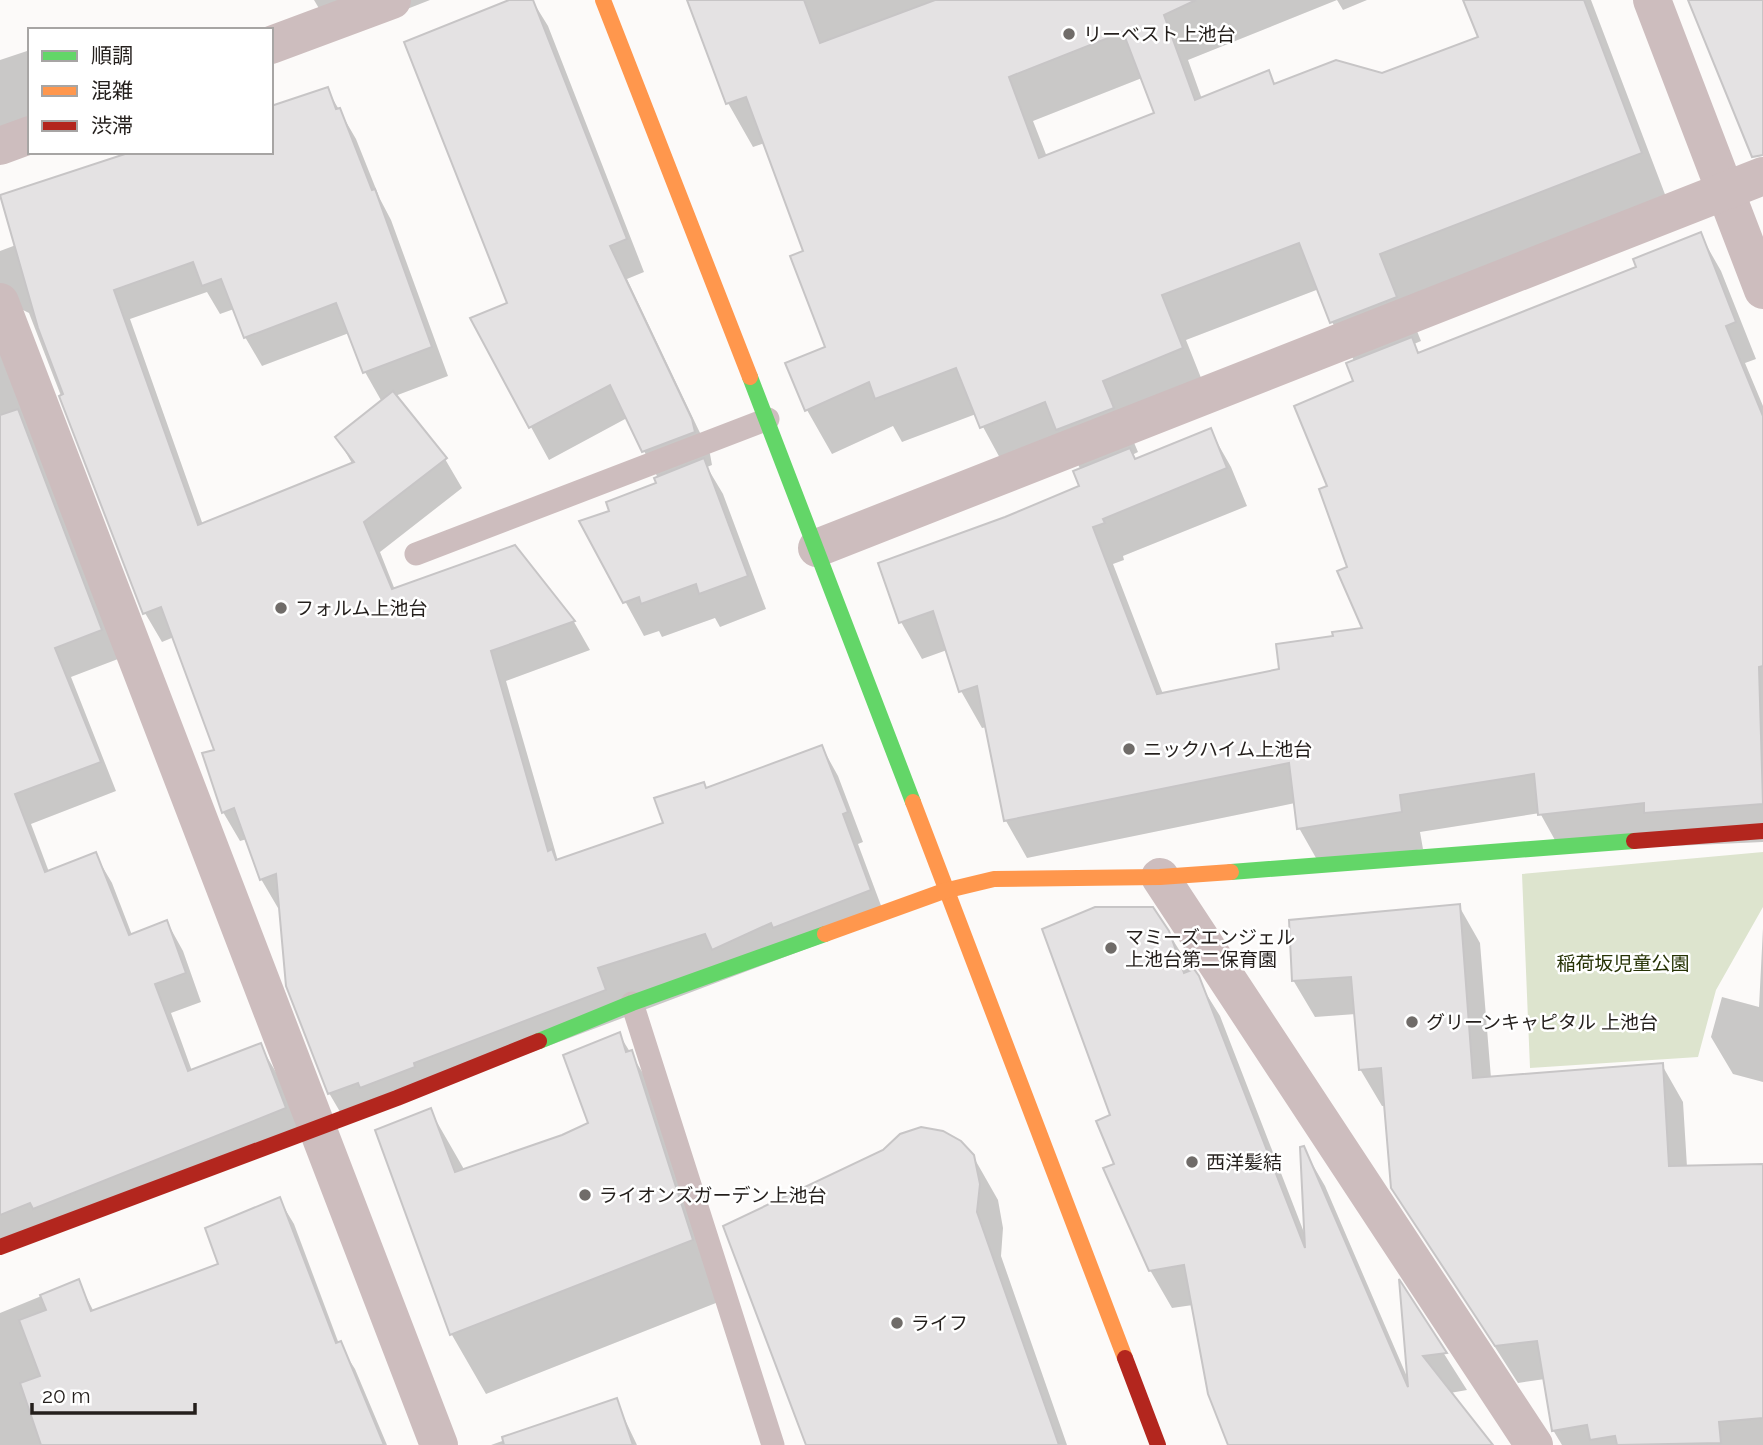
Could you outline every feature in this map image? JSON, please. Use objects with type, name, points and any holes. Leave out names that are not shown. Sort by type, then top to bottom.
[{"type":"street","points":[[273,44],[392,0]]},
{"type":"street","points":[[603,0],[768,419],[944,891],[1158,1445]]},
{"type":"street","points":[[1652,0],[1763,290]]},
{"type":"street","points":[[0,146],[28,136]]},
{"type":"street","points":[[817,548],[1763,176]]},
{"type":"street","points":[[0,302],[439,1445]]},
{"type":"street","points":[[0,1247],[315,1128],[632,1003],[944,891],[994,879],[1160,877],[1763,831]]},
{"type":"street","points":[[1160,877],[1534,1445]]},
{"type":"lane","points":[[416,554],[768,419]]},
{"type":"lane","points":[[632,1003],[773,1445]]},
{"type":"green space","name":"稲荷坂児童公園","points":[[1763,852],[1763,907],[1716,990],[1698,1057],[1530,1068],[1522,874]]},
{"type":"building","points":[[509,0],[533,0],[627,239],[610,246],[692,419],[695,432],[642,452],[610,385],[529,428],[470,318],[507,303],[404,42]]},
{"type":"building","points":[[687,0],[804,0],[820,43],[935,0],[1196,0],[1164,15],[1195,100],[1269,70],[1274,84],[1336,60],[1382,73],[1478,37],[1463,0],[1584,0],[1642,153],[1380,254],[1397,297],[1330,323],[1299,243],[1162,295],[1183,348],[1103,381],[1114,408],[1056,430],[1045,402],[980,428],[956,368],[875,399],[869,382],[805,411],[785,363],[825,347],[790,256],[803,251],[746,97],[726,104]],"holes":[[[1123,32],[1154,113],[1039,158],[1009,77]]]},
{"type":"building","points":[[1688,0],[1763,0],[1763,155],[1752,157]]},
{"type":"building","points":[[328,87],[336,109],[340,108],[372,190],[375,189],[432,347],[363,373],[336,303],[244,338],[221,279],[202,286],[193,262],[114,290],[198,525],[354,462],[335,437],[393,391],[447,458],[364,522],[392,589],[515,545],[575,621],[491,651],[548,851],[552,849],[556,860],[663,823],[654,798],[704,782],[706,788],[822,745],[848,812],[843,814],[871,890],[773,928],[771,923],[712,950],[705,934],[598,968],[606,990],[414,1063],[415,1067],[360,1088],[358,1083],[328,1094],[286,986],[276,874],[260,880],[234,808],[222,813],[202,753],[214,750],[161,607],[143,614],[59,396],[63,394],[38,328],[0,195],[125,154],[273,154],[273,105]]},
{"type":"building","points":[[1701,232],[1736,322],[1726,326],[1763,416],[1763,666],[1759,667],[1763,804],[1644,813],[1644,803],[1538,815],[1534,774],[1400,795],[1402,812],[1297,829],[1289,763],[1004,821],[977,686],[959,692],[933,611],[899,623],[878,563],[1005,517],[1079,486],[1073,471],[1130,448],[1135,459],[1211,428],[1227,468],[1103,519],[1105,523],[1093,527],[1157,694],[1279,669],[1276,644],[1333,636],[1332,632],[1362,628],[1337,571],[1347,567],[1319,489],[1327,486],[1294,406],[1353,381],[1346,363],[1412,337],[1418,353],[1636,267],[1633,259]]},
{"type":"building","points":[[18,409],[102,630],[55,648],[101,762],[15,794],[45,872],[96,852],[129,935],[167,920],[186,973],[155,984],[188,1071],[261,1043],[286,1108],[33,1209],[30,1203],[0,1215],[0,415]]},
{"type":"building","points":[[704,458],[748,576],[699,594],[696,584],[641,604],[639,597],[623,603],[579,521],[609,511],[606,502],[656,483],[654,478]]},
{"type":"building","points":[[1460,904],[1473,1078],[1663,1063],[1669,1166],[1763,1164],[1763,1418],[1719,1422],[1721,1443],[1617,1445],[1615,1436],[1590,1440],[1587,1425],[1552,1431],[1537,1341],[1495,1346],[1391,1188],[1381,1068],[1359,1070],[1351,977],[1292,981],[1289,920]]},
{"type":"building","points":[[1095,907],[1153,907],[1169,931],[1184,973],[1194,969],[1199,976],[1305,1248],[1300,1147],[1304,1146],[1408,1387],[1399,1279],[1447,1353],[1423,1356],[1493,1445],[1228,1445],[1208,1394],[1184,1265],[1149,1271],[1103,1168],[1114,1164],[1096,1121],[1110,1115],[1042,929]]},
{"type":"building","name":"ライオンズガーデン上池台","points":[[620,1032],[626,1052],[632,1050],[693,1240],[450,1335],[375,1130],[431,1108],[455,1172],[562,1135],[588,1123],[563,1055]]},
{"type":"building","points":[[921,1127],[943,1131],[961,1141],[974,1155],[980,1184],[977,1212],[1059,1445],[806,1445],[723,1226],[883,1150],[900,1134]]},
{"type":"building","points":[[280,1197],[336,1343],[341,1341],[384,1445],[41,1445],[20,1383],[40,1376],[19,1320],[46,1310],[40,1295],[79,1279],[91,1311],[218,1264],[205,1228]]},
{"type":"building","points":[[617,1398],[633,1445],[504,1445],[502,1437]]},
{"type":"traffic: fast","points":[[750,377],[913,802]]},
{"type":"traffic: fast","points":[[1231,872],[1634,841]]},
{"type":"traffic: fast","points":[[539,1041],[632,1003],[825,934]]},
{"type":"traffic: slow","points":[[603,0],[750,377]]},
{"type":"traffic: slow","points":[[913,802],[1125,1358]]},
{"type":"traffic: slow","points":[[825,934],[944,891],[994,879],[1160,877],[1231,872]]},
{"type":"traffic: jam","points":[[1634,841],[1763,831]]},
{"type":"traffic: jam","points":[[0,1247],[397,1098],[539,1041]]},
{"type":"traffic: jam","points":[[1125,1358],[1158,1445]]},
{"type":"place","name":"リーベスト上池台","points":[[1069,34]]},
{"type":"place","name":"フォルム上池台","points":[[281,608]]},
{"type":"place","name":"ニックハイム上池台","points":[[1129,749]]},
{"type":"place","name":"マミーズエンジェル 上池台第二保育園","points":[[1111,948]]},
{"type":"place","name":"グリーンキャピタル 上池台","points":[[1412,1022]]},
{"type":"place","name":"西洋髪結","points":[[1192,1162]]},
{"type":"place","name":"ライオンズガーデン上池台","points":[[585,1195]]},
{"type":"place","name":"ライフ","points":[[897,1323]]}]
